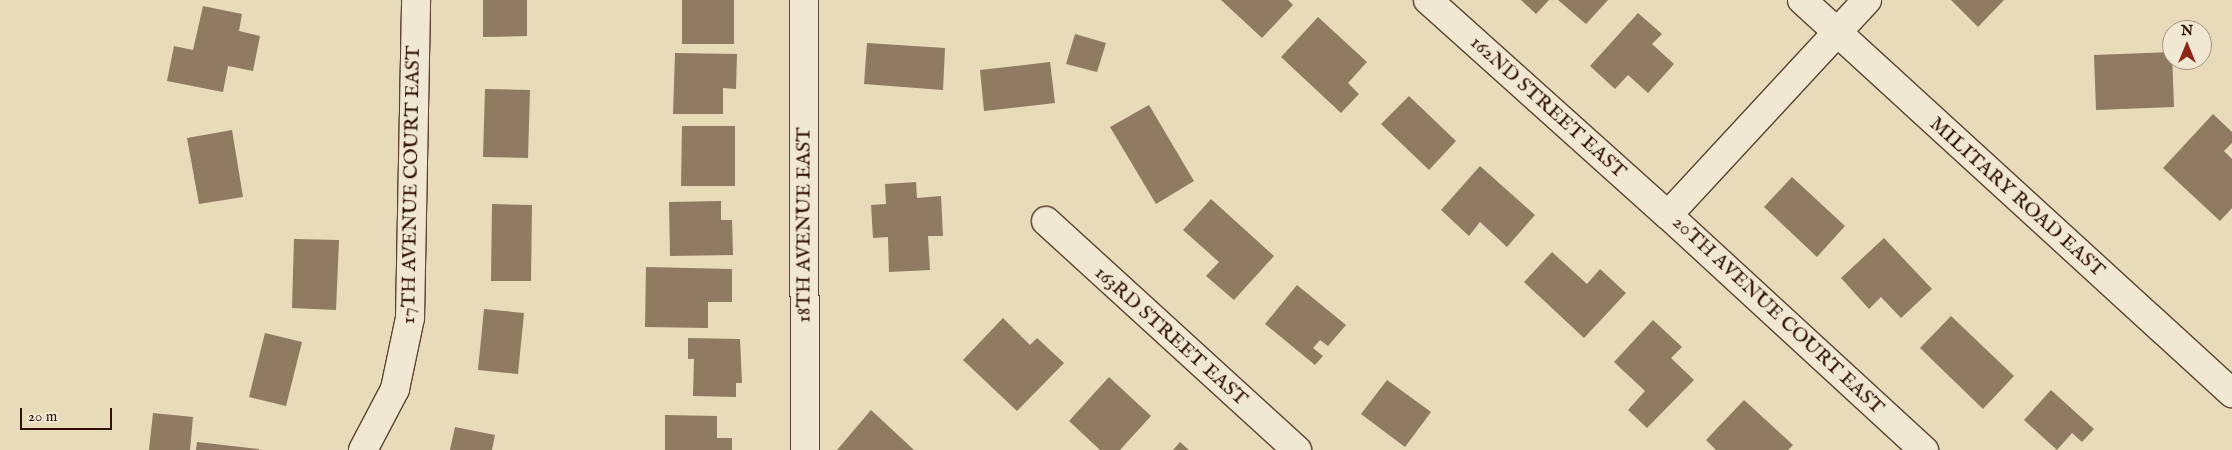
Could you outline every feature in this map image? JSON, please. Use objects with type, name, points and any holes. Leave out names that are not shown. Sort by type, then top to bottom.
[{"type":"street","name":"17TH AVENUE COURT EAST","points":[[363,450],[394,389],[410,318],[416,0]]},
{"type":"street","name":"18TH AVENUE EAST","points":[[804,0],[805,450]]},
{"type":"street","name":"162ND STREET EAST","points":[[1428,0],[1668,214]]},
{"type":"street","name":"MILITARY ROAD EAST","points":[[1802,0],[2232,393]]},
{"type":"street","name":"20TH AVENUE COURT EAST","points":[[1867,0],[1668,214],[1924,450]]},
{"type":"street","name":"163RD STREET EAST","points":[[1046,221],[1297,450]]},
{"type":"building","points":[[483,0],[527,0],[527,36],[483,37]]},
{"type":"building","points":[[682,0],[734,0],[734,44],[682,44]]},
{"type":"building","points":[[1221,0],[1288,0],[1293,5],[1262,38]]},
{"type":"building","points":[[1521,0],[1549,0],[1536,14]]},
{"type":"building","points":[[1558,0],[1608,0],[1586,24]]},
{"type":"building","points":[[1951,0],[2004,0],[1978,27]]},
{"type":"building","points":[[203,6],[242,14],[239,31],[260,36],[253,71],[228,66],[223,92],[167,81],[174,46],[193,50]]},
{"type":"building","points":[[1638,13],[1662,34],[1652,44],[1674,64],[1648,93],[1628,75],[1615,89],[1590,66]]},
{"type":"building","points":[[1318,17],[1367,62],[1348,83],[1359,94],[1341,113],[1281,57]]},
{"type":"building","points":[[1075,34],[1106,43],[1097,72],[1066,64]]},
{"type":"building","points":[[867,43],[945,48],[943,90],[864,84]]},
{"type":"building","points":[[2162,52],[2162,70],[2173,70],[2174,107],[2096,110],[2094,55]]},
{"type":"building","points":[[675,53],[737,54],[736,89],[723,88],[723,114],[673,114]]},
{"type":"building","points":[[1050,62],[1055,103],[984,111],[980,70]]},
{"type":"building","points":[[485,89],[530,90],[528,158],[483,157]]},
{"type":"building","points":[[1409,96],[1456,141],[1429,170],[1381,124]]},
{"type":"building","points":[[1149,105],[1194,181],[1156,204],[1110,127]]},
{"type":"building","points":[[2213,114],[2232,132],[2232,143],[2224,151],[2232,159],[2232,208],[2220,221],[2163,168]]},
{"type":"building","points":[[682,126],[735,126],[735,186],[681,186]]},
{"type":"building","points":[[232,130],[243,197],[199,204],[187,138]]},
{"type":"building","points":[[1480,166],[1535,215],[1507,247],[1480,222],[1469,236],[1441,210]]},
{"type":"building","points":[[1792,177],[1845,226],[1817,257],[1764,207]]},
{"type":"building","points":[[916,182],[917,198],[941,196],[943,236],[928,236],[930,270],[889,272],[888,237],[873,238],[871,205],[886,204],[885,184]]},
{"type":"building","points":[[1211,199],[1274,256],[1234,300],[1206,276],[1219,262],[1183,230]]},
{"type":"building","points":[[721,201],[721,220],[732,220],[733,255],[670,256],[669,202]]},
{"type":"building","points":[[492,204],[532,205],[531,281],[491,281]]},
{"type":"building","points":[[1884,238],[1932,289],[1901,318],[1881,297],[1869,309],[1841,278]]},
{"type":"building","points":[[294,239],[339,240],[336,310],[292,308]]},
{"type":"building","points":[[1552,252],[1587,284],[1600,269],[1626,293],[1584,338],[1524,282]]},
{"type":"building","points":[[646,267],[732,269],[732,302],[708,302],[708,328],[645,327]]},
{"type":"building","points":[[1297,285],[1346,325],[1328,346],[1320,340],[1313,348],[1323,356],[1315,365],[1265,324]]},
{"type":"building","points":[[484,309],[524,313],[518,374],[478,370]]},
{"type":"building","points":[[1951,316],[2014,376],[1983,409],[1920,348]]},
{"type":"building","points":[[1003,318],[1030,345],[1037,338],[1064,363],[1017,411],[963,360]]},
{"type":"building","points":[[1653,320],[1682,347],[1671,358],[1694,380],[1647,428],[1628,410],[1645,391],[1614,362]]},
{"type":"building","points":[[265,333],[302,342],[286,406],[249,397]]},
{"type":"building","points":[[688,338],[740,339],[742,383],[736,383],[736,397],[693,396],[694,359],[688,359]]},
{"type":"building","points":[[1109,377],[1151,416],[1120,450],[1100,450],[1069,421]]},
{"type":"building","points":[[1387,380],[1431,412],[1405,447],[1361,414]]},
{"type":"building","points":[[2051,390],[2094,429],[2082,442],[2072,433],[2057,450],[2024,420]]},
{"type":"building","points":[[1744,400],[1793,445],[1788,450],[1716,450],[1706,440]]},
{"type":"building","points":[[871,410],[914,450],[837,450]]},
{"type":"building","points":[[153,413],[193,417],[190,450],[149,450]]},
{"type":"building","points":[[665,415],[717,416],[717,438],[732,438],[732,450],[665,450]]},
{"type":"building","points":[[455,427],[495,435],[492,450],[450,450]]},
{"type":"building","points":[[197,442],[259,449],[259,450],[196,450]]},
{"type":"building","points":[[1180,442],[1189,450],[1173,450]]}]
